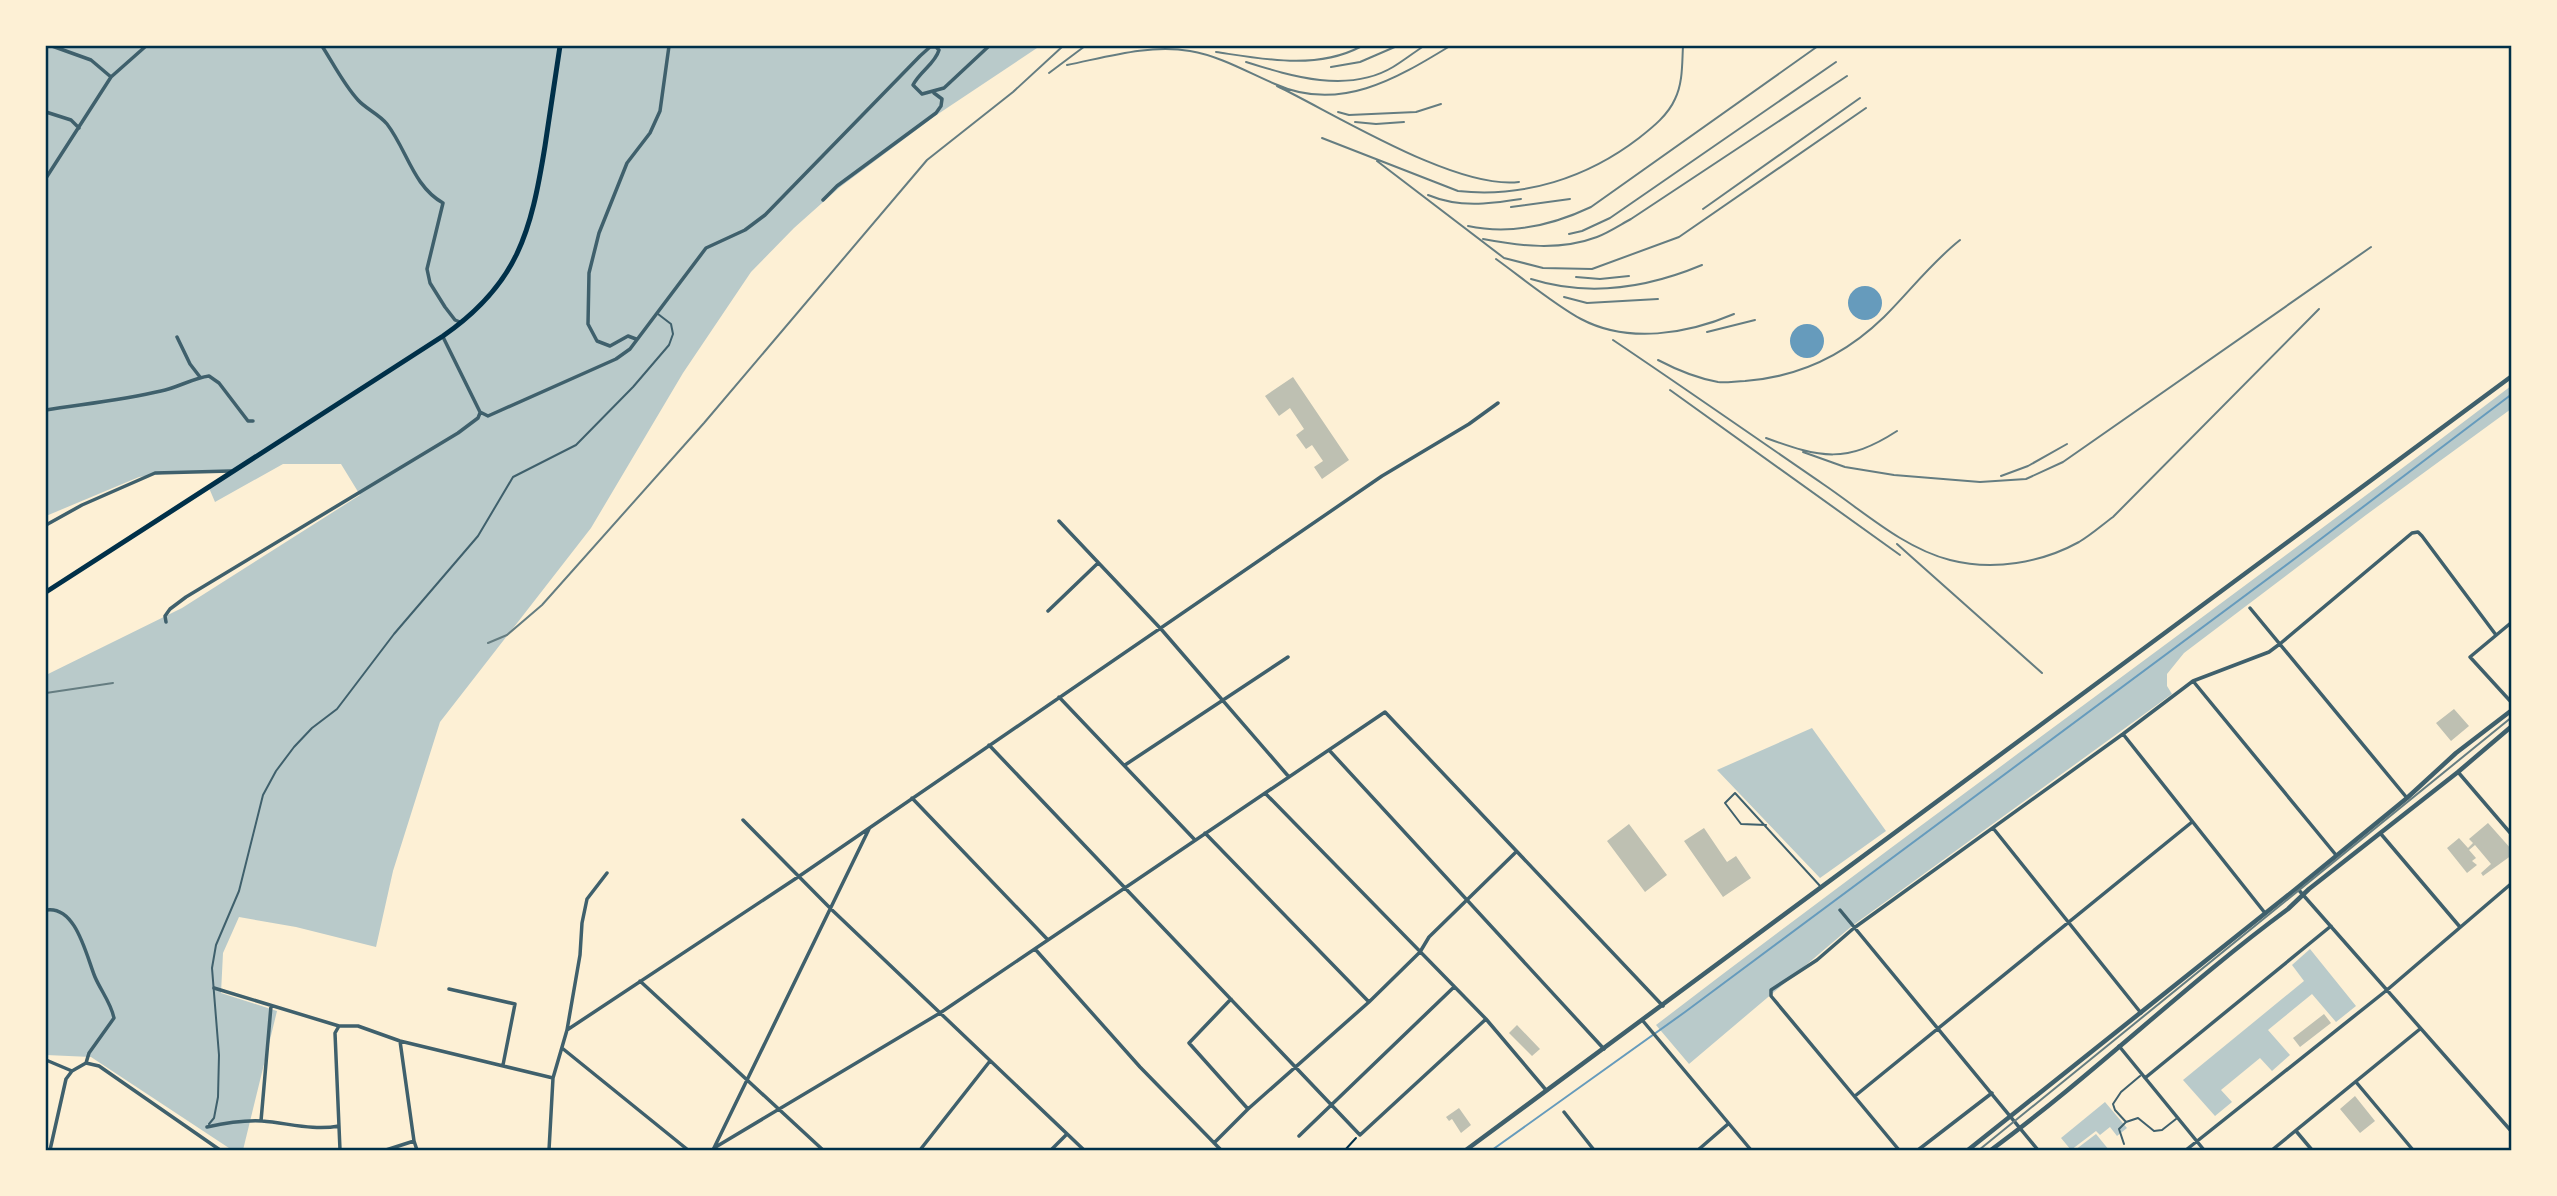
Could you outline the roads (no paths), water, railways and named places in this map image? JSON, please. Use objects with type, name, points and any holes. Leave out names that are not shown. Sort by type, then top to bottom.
[{"type":"main road","points":[[46,592],[443,336],[483,303],[507,272],[529,227],[538,190],[560,46]]},
{"type":"street","points":[[54,46],[91,60],[111,77]]},
{"type":"street","points":[[46,177],[111,77],[146,46]]},
{"type":"street","points":[[322,46],[357,100],[386,122],[404,151],[412,172],[433,198],[443,203],[427,269],[430,283],[445,307],[455,320],[462,323]]},
{"type":"street","points":[[636,339],[628,336],[610,346],[597,341],[588,324],[589,273],[599,233],[627,163],[650,133],[660,111],[669,46]]},
{"type":"street","points":[[443,336],[480,412],[488,416],[605,366],[630,349],[706,248],[745,230],[765,215],[894,80],[931,46],[936,47],[939,50],[938,55],[919,74],[913,85],[922,94],[939,94],[942,99],[941,106],[936,113],[822,200]]},
{"type":"street","points":[[933,93],[944,88],[989,46]]},
{"type":"street","points":[[46,112],[71,120],[79,128]]},
{"type":"street","points":[[177,337],[190,364],[200,377]]},
{"type":"street","points":[[46,410],[159,392],[209,376],[219,383],[248,421],[253,421]]},
{"type":"street","points":[[1466,1150],[2511,376]]},
{"type":"street","points":[[567,1030],[798,877],[1382,476],[1469,424],[1498,403]]},
{"type":"street","points":[[166,622],[165,616],[170,609],[186,597],[458,433],[478,418],[480,412]]},
{"type":"street","points":[[46,525],[82,505],[155,473],[235,470]]},
{"type":"street","points":[[1059,521],[1161,629],[1289,777]]},
{"type":"street","points":[[1899,1150],[1771,996],[1777,984],[1817,960],[1854,928],[2193,681],[2269,652],[2412,533],[2418,532],[2496,635]]},
{"type":"street","points":[[1048,611],[1098,563]]},
{"type":"street","points":[[2250,608],[2407,798]]},
{"type":"street","points":[[2511,622],[2470,657],[2511,703]]},
{"type":"street","points":[[1125,765],[1288,657]]},
{"type":"street","points":[[2193,681],[2336,855]]},
{"type":"street","points":[[1059,697],[1195,840]]},
{"type":"street","points":[[1968,1150],[2297,888],[2511,710]]},
{"type":"street","points":[[713,1149],[940,1013],[1385,712],[1662,1006]]},
{"type":"street","points":[[1990,1150],[2074,1087],[2119,1046],[2458,772],[2511,726]]},
{"type":"street","points":[[2123,734],[2265,913]]},
{"type":"street","points":[[989,745],[1360,1135],[1486,1019]]},
{"type":"street","points":[[1329,750],[1468,898],[1604,1049]]},
{"type":"street","points":[[2458,772],[2511,835]]},
{"type":"street","points":[[1265,793],[1486,1019],[1546,1090]]},
{"type":"street","points":[[912,798],[1048,940]]},
{"type":"street","points":[[743,820],[831,909],[1084,1150]]},
{"type":"street","points":[[1855,1096],[2192,822]]},
{"type":"street","points":[[713,1149],[870,827]]},
{"type":"street","points":[[1993,828],[2141,1013]]},
{"type":"street","points":[[1205,833],[1369,1002]]},
{"type":"street","points":[[2381,834],[2460,927]]},
{"type":"street","points":[[1214,1143],[1294,1067],[1369,1002],[1420,952],[1429,937],[1516,852]]},
{"type":"street","points":[[549,1150],[553,1078],[567,1030],[587,899],[607,873]]},
{"type":"street","points":[[2186,1150],[2387,990],[2511,883]]},
{"type":"street","points":[[2297,888],[2511,1132]]},
{"type":"street","points":[[46,910],[54,909],[62,913],[78,931],[96,979],[112,1010],[114,1018],[89,1053],[86,1063]]},
{"type":"street","points":[[1840,910],[2038,1150]]},
{"type":"street","points":[[2143,1076],[2331,926]]},
{"type":"street","points":[[1035,949],[1140,1067],[1221,1150]]},
{"type":"street","points":[[640,981],[823,1150]]},
{"type":"street","points":[[1299,1136],[1454,986]]},
{"type":"street","points":[[214,989],[339,1026],[358,1026],[400,1041],[553,1078]]},
{"type":"street","points":[[449,989],[515,1004],[503,1065]]},
{"type":"street","points":[[1231,999],[1189,1043],[1248,1109]]},
{"type":"street","points":[[261,1121],[271,1006]]},
{"type":"street","points":[[1643,1021],[1751,1150]]},
{"type":"street","points":[[339,1026],[335,1033],[340,1150]]},
{"type":"street","points":[[2272,1150],[2420,1029]]},
{"type":"street","points":[[400,1041],[414,1141],[418,1150]]},
{"type":"street","points":[[2119,1046],[2204,1150]]},
{"type":"street","points":[[562,1048],[688,1150]]},
{"type":"street","points":[[46,1060],[72,1071]]},
{"type":"street","points":[[920,1150],[990,1061]]},
{"type":"street","points":[[50,1150],[66,1079],[72,1071],[86,1063],[99,1066],[220,1150]]},
{"type":"street","points":[[2356,1082],[2413,1150]]},
{"type":"street","points":[[1918,1150],[1992,1093]]},
{"type":"street","points":[[1564,1112],[1594,1150]]},
{"type":"street","points":[[207,1127],[261,1121],[324,1129],[339,1126]]},
{"type":"street","points":[[1698,1150],[1728,1124]]},
{"type":"street","points":[[2296,1131],[2312,1150]]},
{"type":"street","points":[[1051,1150],[1067,1134]]},
{"type":"street","points":[[386,1150],[414,1141]]},
{"type":"lane","points":[[198,1136],[214,1118],[218,1097],[219,1055],[212,968],[215,945],[239,891],[263,795],[276,771],[312,728],[337,709],[394,634],[478,536],[513,477],[576,445],[633,387],[669,345],[673,334],[671,324],[657,314]]},
{"type":"lane","points":[[1766,825],[1741,824],[1725,803],[1735,793],[1766,825],[1822,888]]},
{"type":"lane","points":[[2126,1122],[2113,1104],[2121,1092],[2143,1076]]},
{"type":"lane","points":[[2124,1144],[2119,1129],[2126,1122],[2138,1118],[2154,1131],[2162,1130],[2177,1118]]},
{"type":"water","points":[[1865,286],[1877,291],[1882,303],[1877,315],[1865,320],[1853,315],[1848,303],[1853,291]]},
{"type":"water","points":[[1807,324],[1819,329],[1824,341],[1819,353],[1807,358],[1795,353],[1790,341],[1795,329]]},
{"type":"waterway","points":[[1492,1150],[1685,1012],[2512,394]]},
{"type":"tram line","points":[[1979,1150],[2512,717]]},
{"type":"railway","points":[[488,643],[507,635],[542,605],[704,423],[927,160],[1013,92],[1063,46]]},
{"type":"railway","points":[[1049,73],[1085,46]]},
{"type":"railway","points":[[1331,67],[1360,62],[1397,46]]},
{"type":"railway","points":[[1246,62],[1300,77],[1357,80],[1393,67],[1424,46]]},
{"type":"railway","points":[[1067,65],[1144,50],[1175,49],[1223,60],[1299,92],[1322,95],[1344,93],[1388,80],[1450,46]]},
{"type":"railway","points":[[1322,138],[1458,191],[1531,188],[1554,182],[1598,164],[1639,138],[1660,120],[1678,93],[1683,46]]},
{"type":"railway","points":[[1468,226],[1484,229],[1531,227],[1562,219],[1591,207],[1818,46]]},
{"type":"railway","points":[[1216,52],[1271,60],[1307,61],[1343,54],[1360,47]]},
{"type":"railway","points":[[1569,234],[1610,218],[1836,62]]},
{"type":"railway","points":[[1483,239],[1511,244],[1554,246],[1601,235],[1631,219],[1847,76]]},
{"type":"railway","points":[[1277,86],[1430,163],[1493,181],[1519,182]]},
{"type":"railway","points":[[1703,209],[1860,98]]},
{"type":"railway","points":[[1338,112],[1349,115],[1416,112],[1441,104]]},
{"type":"railway","points":[[1377,161],[1504,258],[1543,268],[1592,269],[1679,237],[1866,108]]},
{"type":"railway","points":[[1355,122],[1404,122]]},
{"type":"railway","points":[[1428,195],[1463,203],[1521,199]]},
{"type":"railway","points":[[1511,207],[1570,199]]},
{"type":"railway","points":[[1658,360],[1694,376],[1721,382],[1765,379],[1820,362],[1853,342],[1884,317],[1960,240]]},
{"type":"railway","points":[[1803,452],[1845,467],[1894,475],[1980,482],[2026,479],[2063,462],[2371,247]]},
{"type":"railway","points":[[1496,259],[1549,299],[1581,319],[1618,332],[1638,334],[1677,331],[1734,314]]},
{"type":"railway","points":[[1531,279],[1552,285],[1596,289],[1639,284],[1702,265]]},
{"type":"railway","points":[[1576,277],[1600,279],[1629,276]]},
{"type":"railway","points":[[1564,297],[1587,303],[1658,299]]},
{"type":"railway","points":[[1613,340],[1900,538],[1950,560],[2000,565],[2033,560],[2064,549],[2113,517],[2319,309]]},
{"type":"railway","points":[[1707,332],[1755,320]]},
{"type":"railway","points":[[1670,390],[1900,555]]},
{"type":"railway","points":[[1766,438],[1802,450],[1833,454],[1863,449],[1897,431]]},
{"type":"railway","points":[[2001,476],[2028,466],[2067,444]]},
{"type":"railway","points":[[1897,544],[2042,673]]},
{"type":"railway","points":[[46,693],[113,683]]}]
